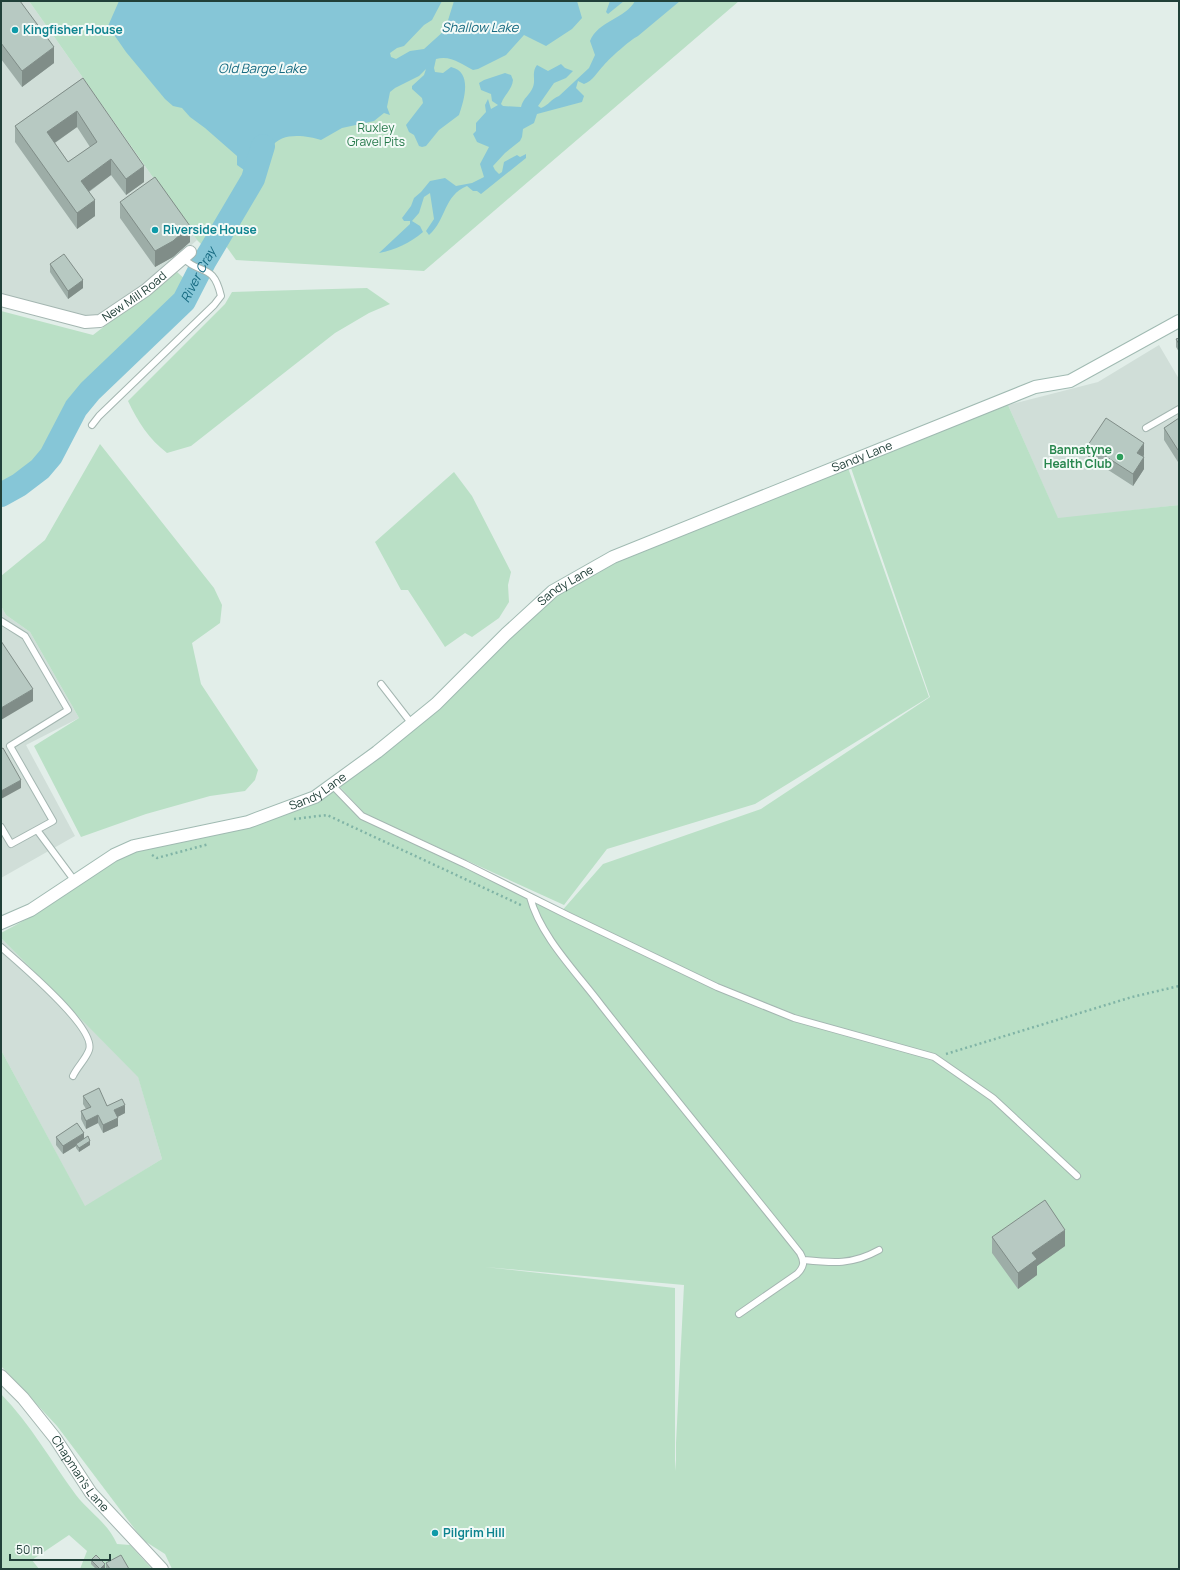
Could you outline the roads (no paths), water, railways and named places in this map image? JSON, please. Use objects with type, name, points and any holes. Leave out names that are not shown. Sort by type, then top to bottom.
[{"type":"street","name":"New Mill Road","points":[[1,300],[85,322],[100,321],[146,290],[188,258]]},
{"type":"street","name":"Sandy Lane","points":[[1,923],[31,910],[74,880],[114,855],[134,846],[248,822],[315,798],[378,752],[436,704],[506,634],[553,591],[613,557],[1035,387],[1070,382],[1179,321]]},
{"type":"street","name":"Chapman's Lane","points":[[1,1376],[23,1398],[55,1438],[91,1493],[162,1569]]},
{"type":"lane","points":[[92,426],[99,416],[222,296],[214,277],[207,270],[188,258]]},
{"type":"lane","points":[[1146,428],[1179,409]]},
{"type":"lane","points":[[1,621],[25,636],[68,710],[10,746],[53,820],[12,844],[1,827]]},
{"type":"lane","points":[[381,684],[412,724]]},
{"type":"lane","points":[[332,785],[362,816],[465,864],[717,987],[794,1018],[934,1058],[993,1098],[1077,1176]]},
{"type":"lane","points":[[36,830],[74,880]]},
{"type":"lane","points":[[530,897],[534,911],[550,938],[624,1034],[800,1253],[804,1260],[803,1268],[797,1274],[739,1314]]},
{"type":"lane","points":[[1,948],[35,977],[68,1010],[88,1037],[89,1049],[73,1076]]},
{"type":"lane","points":[[804,1260],[838,1263],[864,1258],[878,1250]]},
{"type":"water","name":"Old Barge Lake","points":[[119,1],[442,1],[432,20],[424,25],[404,46],[397,48],[390,53],[391,57],[396,59],[410,51],[424,49],[445,30],[454,1],[577,1],[582,18],[572,29],[546,46],[524,35],[506,55],[478,69],[473,70],[451,59],[436,59],[434,68],[435,72],[443,73],[451,67],[458,70],[465,80],[465,87],[459,115],[439,130],[426,146],[419,146],[414,135],[409,132],[406,125],[423,103],[422,98],[412,89],[412,86],[424,75],[426,69],[419,76],[390,92],[387,107],[390,115],[384,113],[374,121],[342,128],[321,140],[302,136],[281,139],[271,148],[258,180],[237,165],[237,156],[205,128],[190,117],[182,108],[173,106],[165,99],[126,52],[108,26]]},
{"type":"water","points":[[610,1],[624,1],[608,14],[606,12]]},
{"type":"water","points":[[635,1],[680,1],[620,49],[590,81],[584,84],[578,81],[576,88],[584,96],[582,102],[537,114],[534,123],[523,129],[520,141],[505,153],[493,166],[499,174],[502,172],[504,162],[517,155],[520,157],[526,154],[526,158],[481,194],[477,191],[473,191],[467,186],[459,190],[449,202],[435,229],[429,235],[426,231],[434,219],[430,193],[424,197],[419,213],[412,221],[420,226],[423,232],[402,246],[379,253],[410,224],[410,221],[404,221],[402,218],[411,206],[414,198],[430,181],[445,178],[456,186],[472,183],[484,177],[480,164],[489,147],[477,142],[473,134],[476,131],[476,123],[486,112],[485,105],[488,99],[491,109],[498,105],[492,101],[491,94],[481,90],[479,83],[505,73],[511,75],[513,80],[510,90],[501,104],[503,106],[521,107],[523,101],[533,87],[534,71],[537,65],[548,71],[561,64],[565,68],[573,71],[566,78],[554,83],[538,106],[541,108],[544,107],[559,96],[589,68],[595,55],[590,41],[594,34],[605,24],[625,12]]},
{"type":"waterway","name":"River Cray","points":[[1,495],[19,485],[40,469],[51,456],[76,408],[90,391],[184,301],[204,262],[253,179],[263,146]]},
{"type":"place","name":"Kingfisher House","points":[[15,30]]},
{"type":"place","name":"Riverside House","points":[[155,230]]},
{"type":"place","name":"Bannatyne Health Club","points":[[1120,457]]},
{"type":"place","name":"Pilgrim Hill","points":[[435,1533]]},
{"type":"water label","name":"Shallow Lake","points":[[480,27]]},
{"type":"park label","name":"Ruxley Gravel Pits","points":[[376,135]]}]
